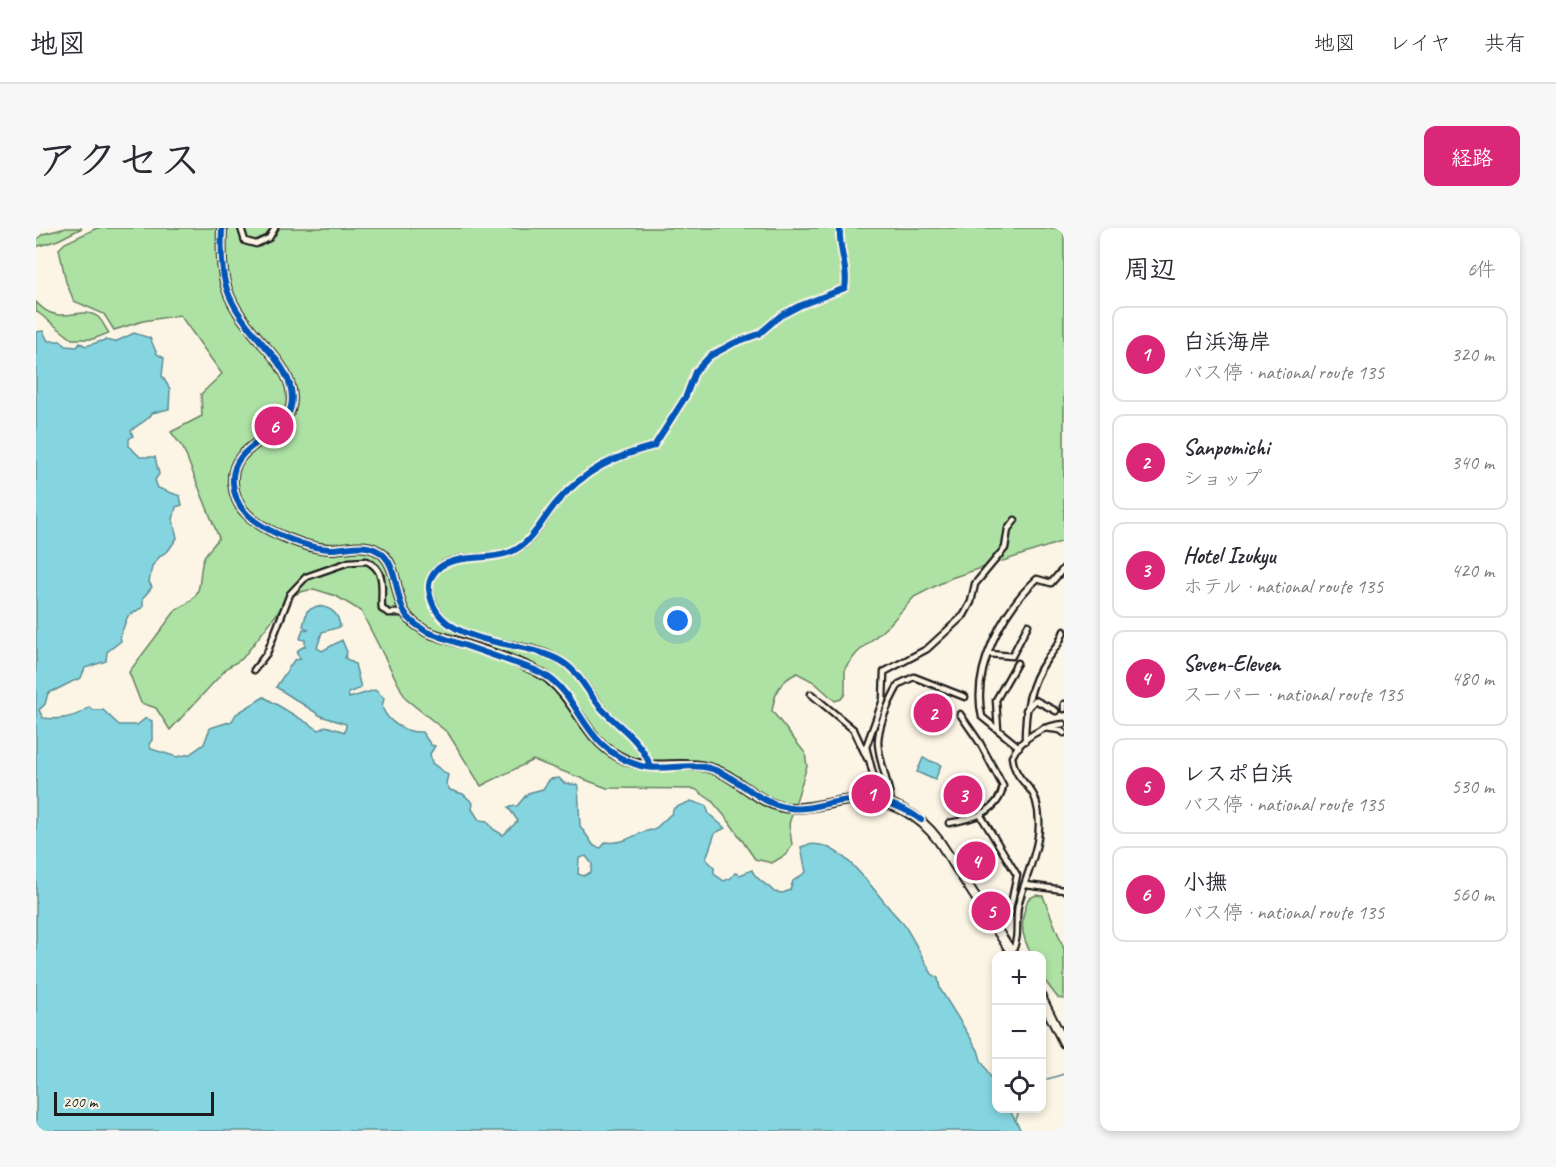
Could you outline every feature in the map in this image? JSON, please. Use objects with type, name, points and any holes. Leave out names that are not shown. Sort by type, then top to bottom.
[{"type":"highway","points":[[222,228],[222,271],[226,292],[246,324],[284,370],[292,396],[291,407],[282,424],[238,460],[232,480],[237,501],[258,524],[300,543],[331,549],[358,546],[377,550],[385,556],[392,568],[405,613],[414,624],[427,632],[543,674],[559,688],[588,731],[601,745],[629,762],[651,768],[682,765],[707,767],[772,803],[790,808],[860,798],[891,803],[914,815],[929,827],[1011,951]]},
{"type":"highway","points":[[1044,1005],[1064,1044]]},
{"type":"street","points":[[241,228],[245,241],[256,244],[269,238],[275,228]]},
{"type":"street","points":[[651,768],[634,736],[602,708],[564,663],[549,654],[482,639],[456,630],[440,614],[431,600],[428,587],[432,576],[447,563],[498,556],[518,549],[529,540],[558,501],[589,473],[611,458],[654,446],[686,396],[695,372],[710,356],[734,342],[759,334],[780,316],[799,306],[845,288],[848,275],[843,265],[840,228]]},
{"type":"street","points":[[880,801],[866,743],[883,700],[884,672],[927,649],[964,615],[972,602],[975,584],[1005,548],[1008,529],[1015,520]]},
{"type":"street","points":[[254,670],[267,653],[290,594],[306,577],[339,565],[367,561],[379,572],[383,581],[382,609],[389,613],[405,613]]},
{"type":"street","points":[[1019,747],[984,720],[981,712],[981,693],[988,654],[1000,628],[1020,597],[1037,579],[1051,583],[1064,568]]},
{"type":"street","points":[[988,654],[1012,656],[1029,624]]},
{"type":"street","points":[[1025,741],[1026,710],[1030,691],[1047,659],[1060,646],[1064,631]]},
{"type":"street","points":[[998,730],[996,700],[1017,663]]},
{"type":"street","points":[[891,803],[888,780],[879,750],[879,735],[899,684],[914,677],[965,697]]},
{"type":"street","points":[[811,694],[854,730],[860,746],[869,759]]},
{"type":"street","points":[[1026,710],[1035,700],[1056,711]]},
{"type":"street","points":[[1064,704],[1064,709]]},
{"type":"street","points":[[949,823],[981,816],[1001,795],[1002,782],[960,714]]},
{"type":"street","points":[[1014,951],[1017,937],[1018,907],[1036,847],[1037,806],[1032,792],[1015,772],[1012,757],[1025,741],[1044,728],[1064,724]]},
{"type":"street","points":[[1044,728],[1060,730],[1064,733]]},
{"type":"street","points":[[981,816],[1017,875],[1009,914],[990,918]]},
{"type":"street","points":[[1026,885],[1064,890]]},
{"type":"green space","points":[[66,228],[82,228],[58,240],[36,247],[36,240],[43,234]]},
{"type":"green space","points":[[97,228],[1064,228],[1064,541],[951,578],[914,597],[890,624],[857,653],[845,668],[845,694],[841,699],[835,701],[814,682],[797,673],[782,684],[776,693],[772,711],[805,753],[807,766],[789,824],[792,845],[787,854],[772,863],[755,859],[712,801],[695,789],[607,788],[533,760],[481,786],[448,733],[406,699],[361,611],[336,596],[314,589],[300,592],[289,598],[242,659],[228,667],[170,730],[156,708],[141,703],[129,672],[176,610],[197,593],[204,557],[219,538],[183,448],[171,432],[202,416],[201,394],[222,374],[180,315],[143,321],[114,330],[104,314],[74,301],[66,282],[59,249],[65,243]]},
{"type":"green space","points":[[36,302],[53,314],[91,314],[99,318],[109,333],[93,339],[72,339],[36,311]]},
{"type":"green space","points":[[1036,895],[1043,896],[1064,949],[1064,999],[1058,998],[1046,982],[1046,951],[1030,951],[1025,941],[1022,927],[1028,899]]},
{"type":"water","points":[[43,331],[48,341],[61,341],[66,346],[77,347],[80,343],[86,346],[105,340],[115,342],[134,333],[150,338],[157,354],[164,358],[162,376],[170,389],[169,409],[152,413],[131,431],[133,436],[129,439],[129,446],[140,457],[155,457],[159,474],[155,480],[158,488],[180,496],[182,505],[176,507],[173,520],[177,538],[168,551],[161,555],[152,566],[149,582],[152,587],[143,598],[143,607],[128,616],[120,636],[121,641],[107,652],[106,661],[85,668],[81,678],[48,693],[45,704],[39,710],[43,718],[66,718],[89,707],[93,710],[103,710],[119,725],[137,725],[146,718],[152,721],[152,740],[149,744],[151,749],[177,757],[190,754],[204,744],[210,728],[232,721],[236,714],[264,697],[319,730],[326,726],[345,732],[346,724],[321,716],[276,687],[294,660],[301,659],[297,654],[298,650],[305,646],[305,640],[300,639],[303,629],[309,630],[303,626],[307,611],[317,606],[326,608],[336,614],[340,627],[322,632],[317,648],[322,651],[342,640],[347,652],[345,658],[355,664],[361,688],[348,693],[349,698],[375,690],[384,698],[382,707],[393,722],[404,729],[422,732],[431,745],[435,746],[430,754],[432,763],[448,775],[446,783],[450,790],[463,794],[473,803],[472,809],[479,820],[487,821],[493,829],[503,835],[518,821],[508,807],[517,806],[528,793],[543,789],[550,779],[559,778],[564,783],[578,785],[580,826],[594,846],[601,848],[606,842],[626,840],[642,832],[654,830],[672,813],[674,808],[691,801],[706,806],[709,814],[725,828],[715,833],[706,859],[714,867],[714,874],[724,881],[735,873],[740,875],[752,870],[756,877],[774,892],[783,893],[790,890],[793,881],[806,872],[801,847],[815,844],[829,848],[843,857],[904,925],[932,974],[938,978],[940,989],[978,1050],[992,1080],[992,1113],[1011,1113],[1021,1131],[36,1131],[36,332]],"holes":[[[586,856],[592,864],[591,872],[584,876],[578,874],[579,858]]]},
{"type":"water","points":[[923,758],[941,765],[935,780],[917,772]]},
{"type":"waterway","points":[[1046,1079],[1064,1074]]},
{"type":"waterway","points":[[1016,1120],[1018,1113]]},
{"type":"cycle path","points":[[222,228],[222,264],[228,291],[240,315],[279,363],[290,385],[292,403],[287,417],[278,428],[253,445],[242,455],[235,467],[233,483],[235,495],[240,506],[252,519],[273,532],[310,546],[331,549],[365,547],[376,550],[383,555],[392,569],[401,603],[408,618],[427,632],[543,674],[567,695],[584,722],[606,748],[621,758],[649,768],[692,766],[709,768],[730,777],[768,802],[779,806],[800,808],[842,801],[878,801],[900,808],[921,820]]},
{"type":"cycle path","points":[[651,767],[636,742],[602,709],[567,665],[545,654],[463,632],[447,622],[435,608],[429,589],[431,578],[442,566],[452,561],[500,555],[516,549],[530,538],[557,502],[578,481],[626,454],[654,446],[686,396],[695,372],[710,356],[734,343],[759,334],[780,316],[799,306],[845,288],[846,274],[840,244],[840,228]]},
{"type":"place","name":"小撫","points":[[274,426]]},
{"type":"place","name":"Sanpomichi","points":[[933,713]]},
{"type":"place","name":"白浜海岸","points":[[871,794]]},
{"type":"place","name":"Hotel Izukyu","points":[[963,795]]},
{"type":"place","name":"Seven-Eleven","points":[[976,861]]},
{"type":"place","name":"レスポ白浜","points":[[991,911]]}]
